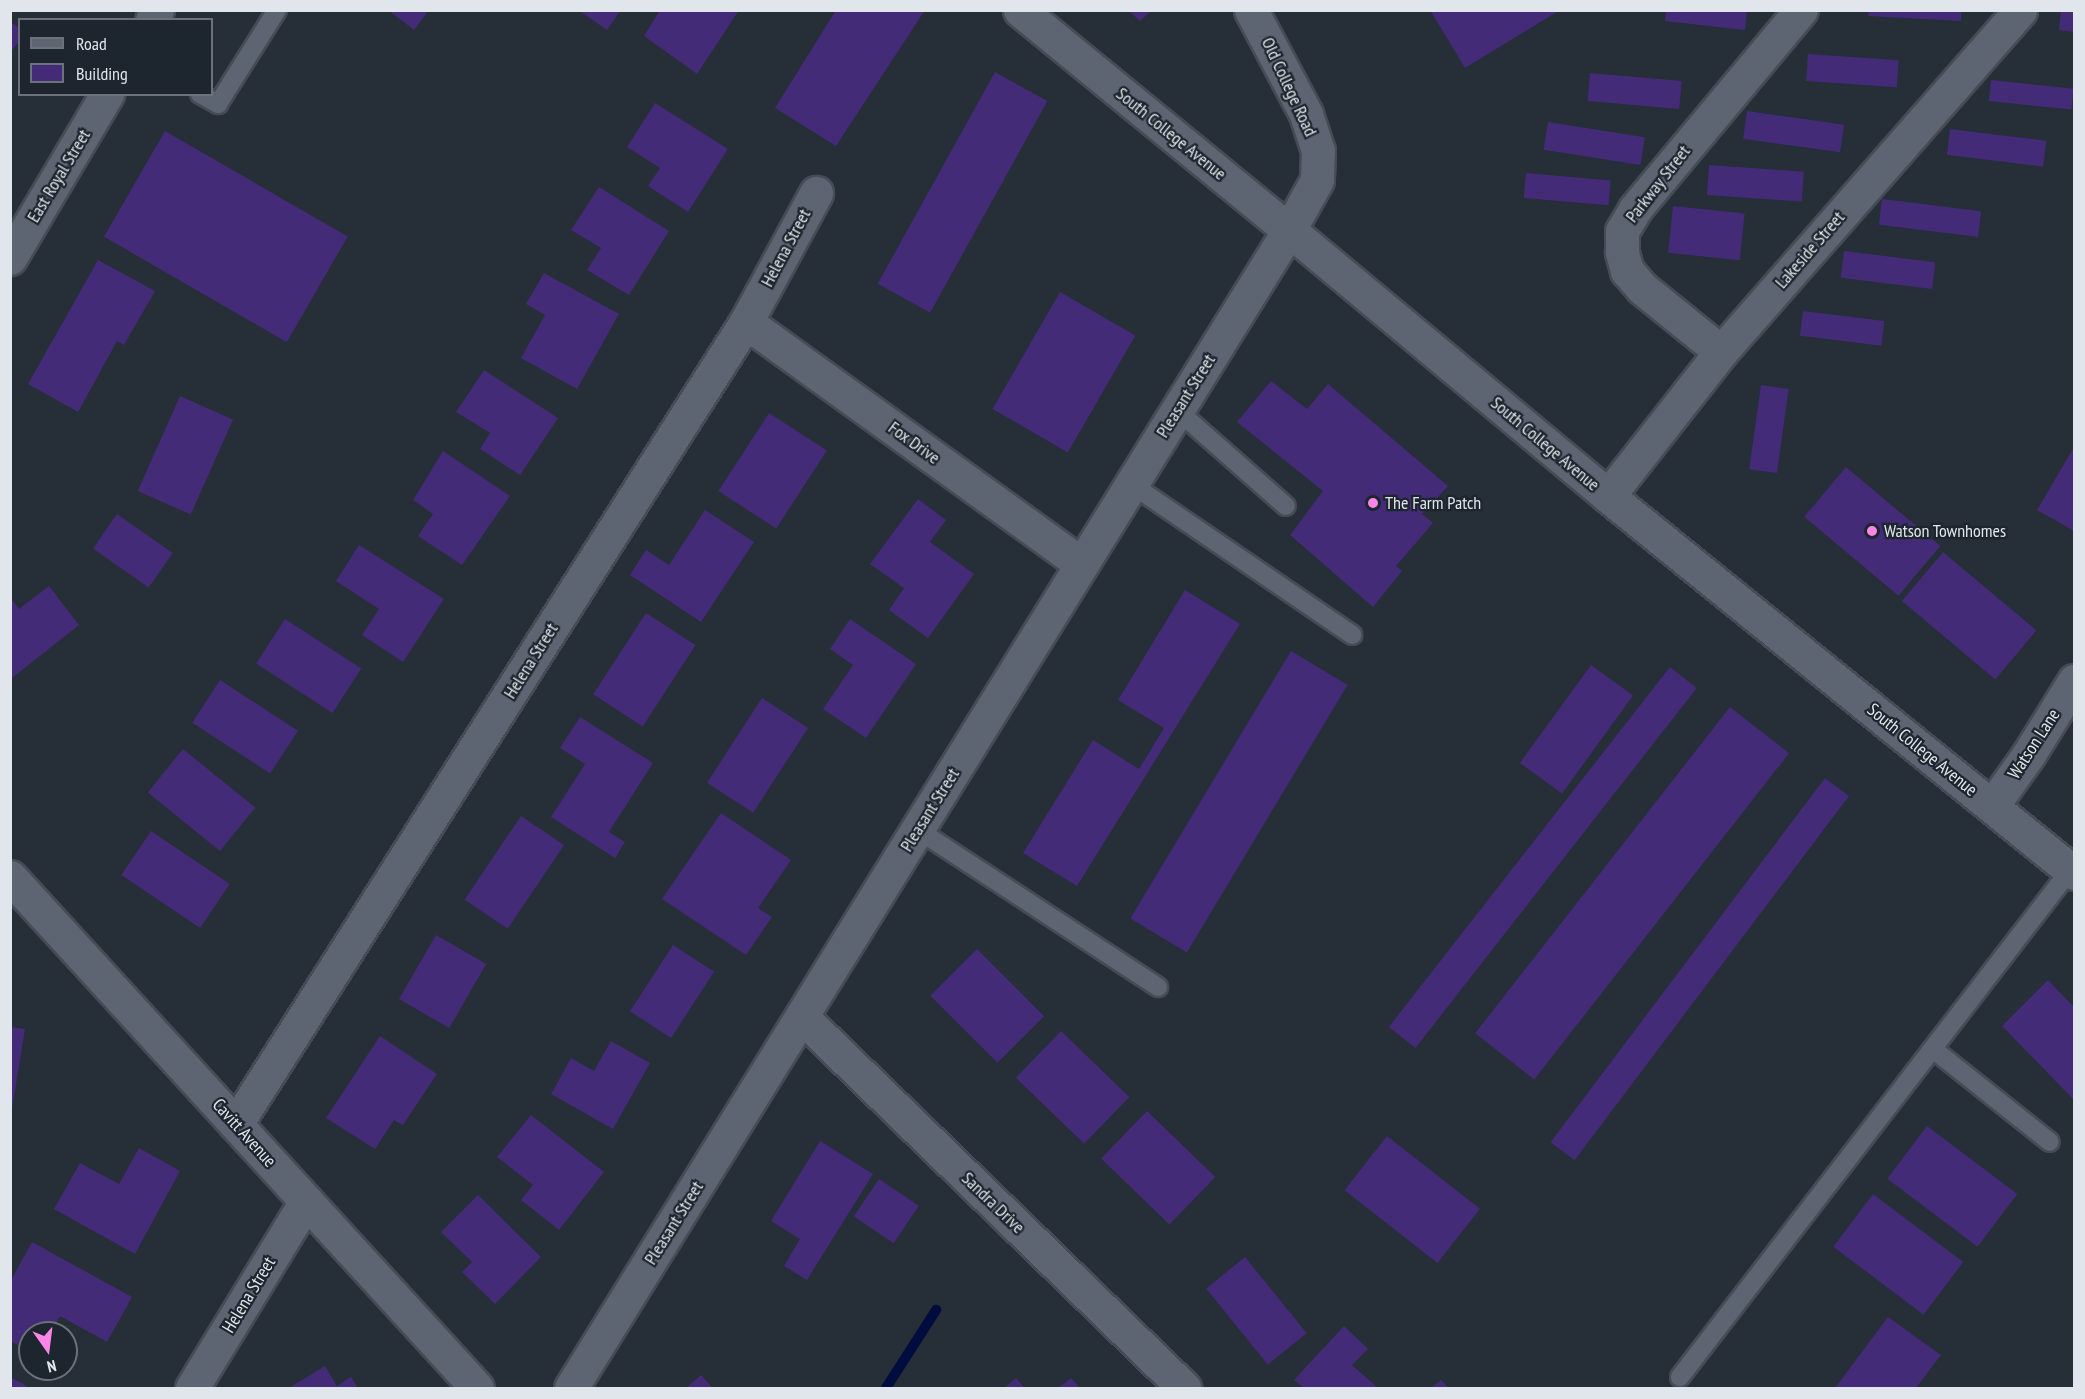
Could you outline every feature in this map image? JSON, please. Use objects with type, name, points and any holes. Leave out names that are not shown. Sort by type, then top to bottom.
[{"type":"street","name":"South College Avenue","points":[[1020,10],[1289,230],[1608,496],[2073,869]]},
{"type":"street","name":"Old College Road","points":[[1251,10],[1306,114],[1318,150],[1317,180],[1289,230]]},
{"type":"street","name":"Parkway Street","points":[[1721,352],[1642,288],[1627,271],[1622,252],[1622,231],[1635,210],[1801,10]]},
{"type":"street","name":"Lakeside Street","points":[[1608,496],[1721,352],[2020,10]]},
{"type":"street","name":"East Royal Street","points":[[10,258],[106,96]]},
{"type":"street","name":"Helena Street","points":[[236,1124],[746,322],[816,193]]},
{"type":"street","name":"Pleasant Street","points":[[571,1389],[1289,230]]},
{"type":"street","name":"Fox Drive","points":[[746,322],[1082,564]]},
{"type":"street","name":"Watson Lane","points":[[1992,806],[2029,754],[2074,681]]},
{"type":"street","name":"Cavitt Avenue","points":[[10,877],[477,1389]]},
{"type":"street","name":"Sandra Drive","points":[[802,1017],[1184,1389]]},
{"type":"street","name":"Helena Street","points":[[192,1389],[306,1201]]},
{"type":"lane","points":[[204,96],[218,104],[277,10]]},
{"type":"lane","points":[[1178,410],[1286,506]]},
{"type":"lane","points":[[1131,484],[1352,635]]},
{"type":"lane","points":[[918,830],[1158,987]]},
{"type":"lane","points":[[1680,1377],[2073,869]]},
{"type":"lane","points":[[1933,1049],[2050,1142]]},
{"type":"building","points":[[388,10],[429,10],[414,30]]},
{"type":"building","points":[[578,10],[621,10],[607,30]]},
{"type":"building","points":[[660,10],[739,10],[697,74],[644,36]]},
{"type":"building","points":[[836,10],[925,10],[836,146],[775,108]]},
{"type":"building","points":[[1128,10],[1152,10],[1140,21]]},
{"type":"building","points":[[1430,10],[1560,10],[1465,68]]},
{"type":"building","points":[[1666,10],[1747,10],[1745,30],[1665,21]]},
{"type":"building","points":[[1869,10],[1961,10],[1961,21],[1868,16]]},
{"type":"building","points":[[2061,10],[2074,10],[2074,32],[2059,30]]},
{"type":"building","points":[[10,22],[18,27],[18,43],[10,53]]},
{"type":"building","points":[[1808,54],[1899,60],[1897,87],[1806,81]]},
{"type":"building","points":[[995,72],[1047,101],[930,313],[878,284]]},
{"type":"building","points":[[1590,73],[1682,81],[1679,109],[1588,101]]},
{"type":"building","points":[[1991,80],[2074,89],[2071,110],[1989,101]]},
{"type":"building","points":[[655,103],[728,149],[688,212],[648,186],[660,168],[627,147]]},
{"type":"building","points":[[1747,111],[1844,125],[1840,152],[1743,139]]},
{"type":"building","points":[[1548,122],[1645,137],[1640,165],[1544,150]]},
{"type":"building","points":[[1950,129],[2046,141],[2043,167],[1947,155]]},
{"type":"building","points":[[165,131],[348,236],[287,342],[104,237]]},
{"type":"building","points":[[1709,165],[1804,172],[1802,202],[1707,195]]},
{"type":"building","points":[[1526,173],[1611,180],[1608,205],[1524,198]]},
{"type":"building","points":[[599,187],[669,231],[629,295],[587,270],[601,248],[571,230]]},
{"type":"building","points":[[1882,199],[1981,211],[1978,237],[1879,225]]},
{"type":"building","points":[[1673,206],[1745,214],[1740,260],[1668,253]]},
{"type":"building","points":[[1844,251],[1935,262],[1932,289],[1841,278]]},
{"type":"building","points":[[98,260],[155,291],[124,345],[117,341],[78,412],[28,384]]},
{"type":"building","points":[[544,273],[619,314],[577,389],[521,358],[545,315],[526,304]]},
{"type":"building","points":[[1060,292],[1135,336],[1068,452],[992,409]]},
{"type":"building","points":[[1803,311],[1884,321],[1881,346],[1800,336]]},
{"type":"building","points":[[484,370],[558,418],[520,475],[480,449],[490,433],[456,412]]},
{"type":"building","name":"The Farm Patch","points":[[1271,381],[1307,409],[1328,384],[1448,486],[1422,514],[1433,523],[1396,566],[1402,571],[1373,607],[1290,535],[1323,491],[1237,422]]},
{"type":"building","points":[[1761,385],[1789,389],[1777,473],[1749,469]]},
{"type":"building","points":[[180,396],[233,420],[191,515],[138,491]]},
{"type":"building","points":[[769,413],[827,451],[776,529],[718,491]]},
{"type":"building","name":"Watson Townhomes","points":[[2074,447],[2074,531],[2037,510]]},
{"type":"building","points":[[443,451],[510,496],[462,565],[418,536],[433,514],[413,500]]},
{"type":"building","name":"Watson Townhomes","points":[[1846,467],[1940,546],[1898,596],[1804,517]]},
{"type":"building","points":[[918,499],[946,520],[930,542],[974,574],[928,638],[889,610],[904,588],[870,564]]},
{"type":"building","points":[[705,510],[754,542],[701,622],[630,575],[646,550],[669,565]]},
{"type":"building","points":[[117,514],[173,553],[149,587],[93,548]]},
{"type":"building","points":[[359,545],[444,599],[403,662],[362,635],[379,609],[336,581]]},
{"type":"building","name":"Watson Townhomes","points":[[1943,552],[2036,630],[1995,679],[1902,601]]},
{"type":"building","points":[[49,586],[79,625],[12,678],[10,597],[19,609]]},
{"type":"building","points":[[1185,590],[1240,624],[1077,886],[1023,853],[1093,740],[1139,769],[1164,728],[1118,700]]},
{"type":"building","points":[[646,613],[695,645],[643,726],[593,694]]},
{"type":"building","points":[[285,619],[361,669],[332,713],[256,663]]},
{"type":"building","points":[[850,619],[916,664],[866,738],[823,709],[853,665],[830,649]]},
{"type":"building","points":[[1291,651],[1348,685],[1187,952],[1130,918]]},
{"type":"building","points":[[1591,665],[1633,696],[1562,793],[1520,763]]},
{"type":"building","points":[[1670,667],[1697,688],[1415,1048],[1389,1027]]},
{"type":"building","points":[[220,680],[298,731],[270,773],[192,723]]},
{"type":"building","points":[[762,698],[808,728],[753,813],[707,783]]},
{"type":"building","points":[[1730,707],[1789,753],[1534,1079],[1475,1033]]},
{"type":"building","points":[[580,717],[653,763],[609,832],[625,842],[615,858],[551,817],[585,764],[560,748]]},
{"type":"building","points":[[183,749],[255,808],[220,851],[148,793]]},
{"type":"building","points":[[1825,778],[1849,796],[1575,1160],[1551,1142]]},
{"type":"building","points":[[721,813],[791,860],[758,908],[772,917],[746,955],[662,899]]},
{"type":"building","points":[[521,816],[564,845],[508,929],[465,900]]},
{"type":"building","points":[[151,831],[230,884],[200,928],[121,875]]},
{"type":"building","points":[[436,935],[486,964],[449,1028],[399,999]]},
{"type":"building","points":[[673,945],[714,972],[671,1038],[630,1011]]},
{"type":"building","points":[[977,949],[1044,1016],[998,1063],[930,996]]},
{"type":"building","points":[[2048,980],[2074,1007],[2074,1100],[2002,1026]]},
{"type":"building","points":[[10,1027],[25,1029],[12,1109],[10,1109]]},
{"type":"building","points":[[1061,1031],[1129,1097],[1084,1144],[1016,1078]]},
{"type":"building","points":[[380,1036],[437,1074],[403,1125],[394,1120],[375,1149],[326,1118]]},
{"type":"building","points":[[611,1041],[650,1063],[613,1129],[551,1094],[571,1058],[594,1071]]},
{"type":"building","points":[[1147,1111],[1215,1177],[1169,1224],[1101,1158]]},
{"type":"building","points":[[531,1115],[604,1172],[559,1230],[521,1200],[533,1185],[497,1157]]},
{"type":"building","points":[[1927,1126],[2017,1194],[1978,1247],[1887,1179]]},
{"type":"building","points":[[1387,1136],[1480,1209],[1438,1263],[1345,1190]]},
{"type":"building","points":[[820,1141],[873,1174],[807,1280],[784,1266],[800,1239],[771,1221]]},
{"type":"building","points":[[139,1148],[180,1171],[135,1254],[54,1209],[80,1163],[119,1184]]},
{"type":"building","points":[[879,1179],[919,1206],[894,1243],[854,1216]]},
{"type":"building","points":[[1873,1194],[1963,1262],[1924,1315],[1833,1247]]},
{"type":"building","points":[[478,1195],[541,1257],[495,1304],[462,1272],[472,1262],[441,1232]]},
{"type":"building","points":[[32,1242],[132,1297],[107,1342],[78,1326],[78,1321],[69,1321],[60,1316],[57,1321],[18,1321],[18,1345],[10,1341],[10,1282]]},
{"type":"building","points":[[1245,1257],[1307,1333],[1268,1365],[1206,1288]]},
{"type":"building","points":[[1888,1317],[1941,1355],[1916,1388],[1835,1388]]},
{"type":"building","points":[[1344,1326],[1368,1349],[1352,1365],[1378,1388],[1304,1388],[1294,1380]]},
{"type":"building","points":[[325,1366],[337,1386],[351,1377],[358,1388],[289,1388]]},
{"type":"building","points":[[701,1375],[713,1388],[686,1388]]},
{"type":"building","points":[[10,1377],[27,1386],[10,1388]]},
{"type":"building","points":[[1016,1378],[1025,1388],[1004,1388]]},
{"type":"building","points":[[1071,1378],[1080,1388],[1058,1388]]},
{"type":"building","points":[[1441,1380],[1449,1388],[1431,1388]]},
{"type":"waterway","points":[[886,1388],[936,1310]]},
{"type":"place","name":"The Farm Patch","points":[[1373,503]]},
{"type":"place","name":"Watson Townhomes","points":[[1872,531]]}]
